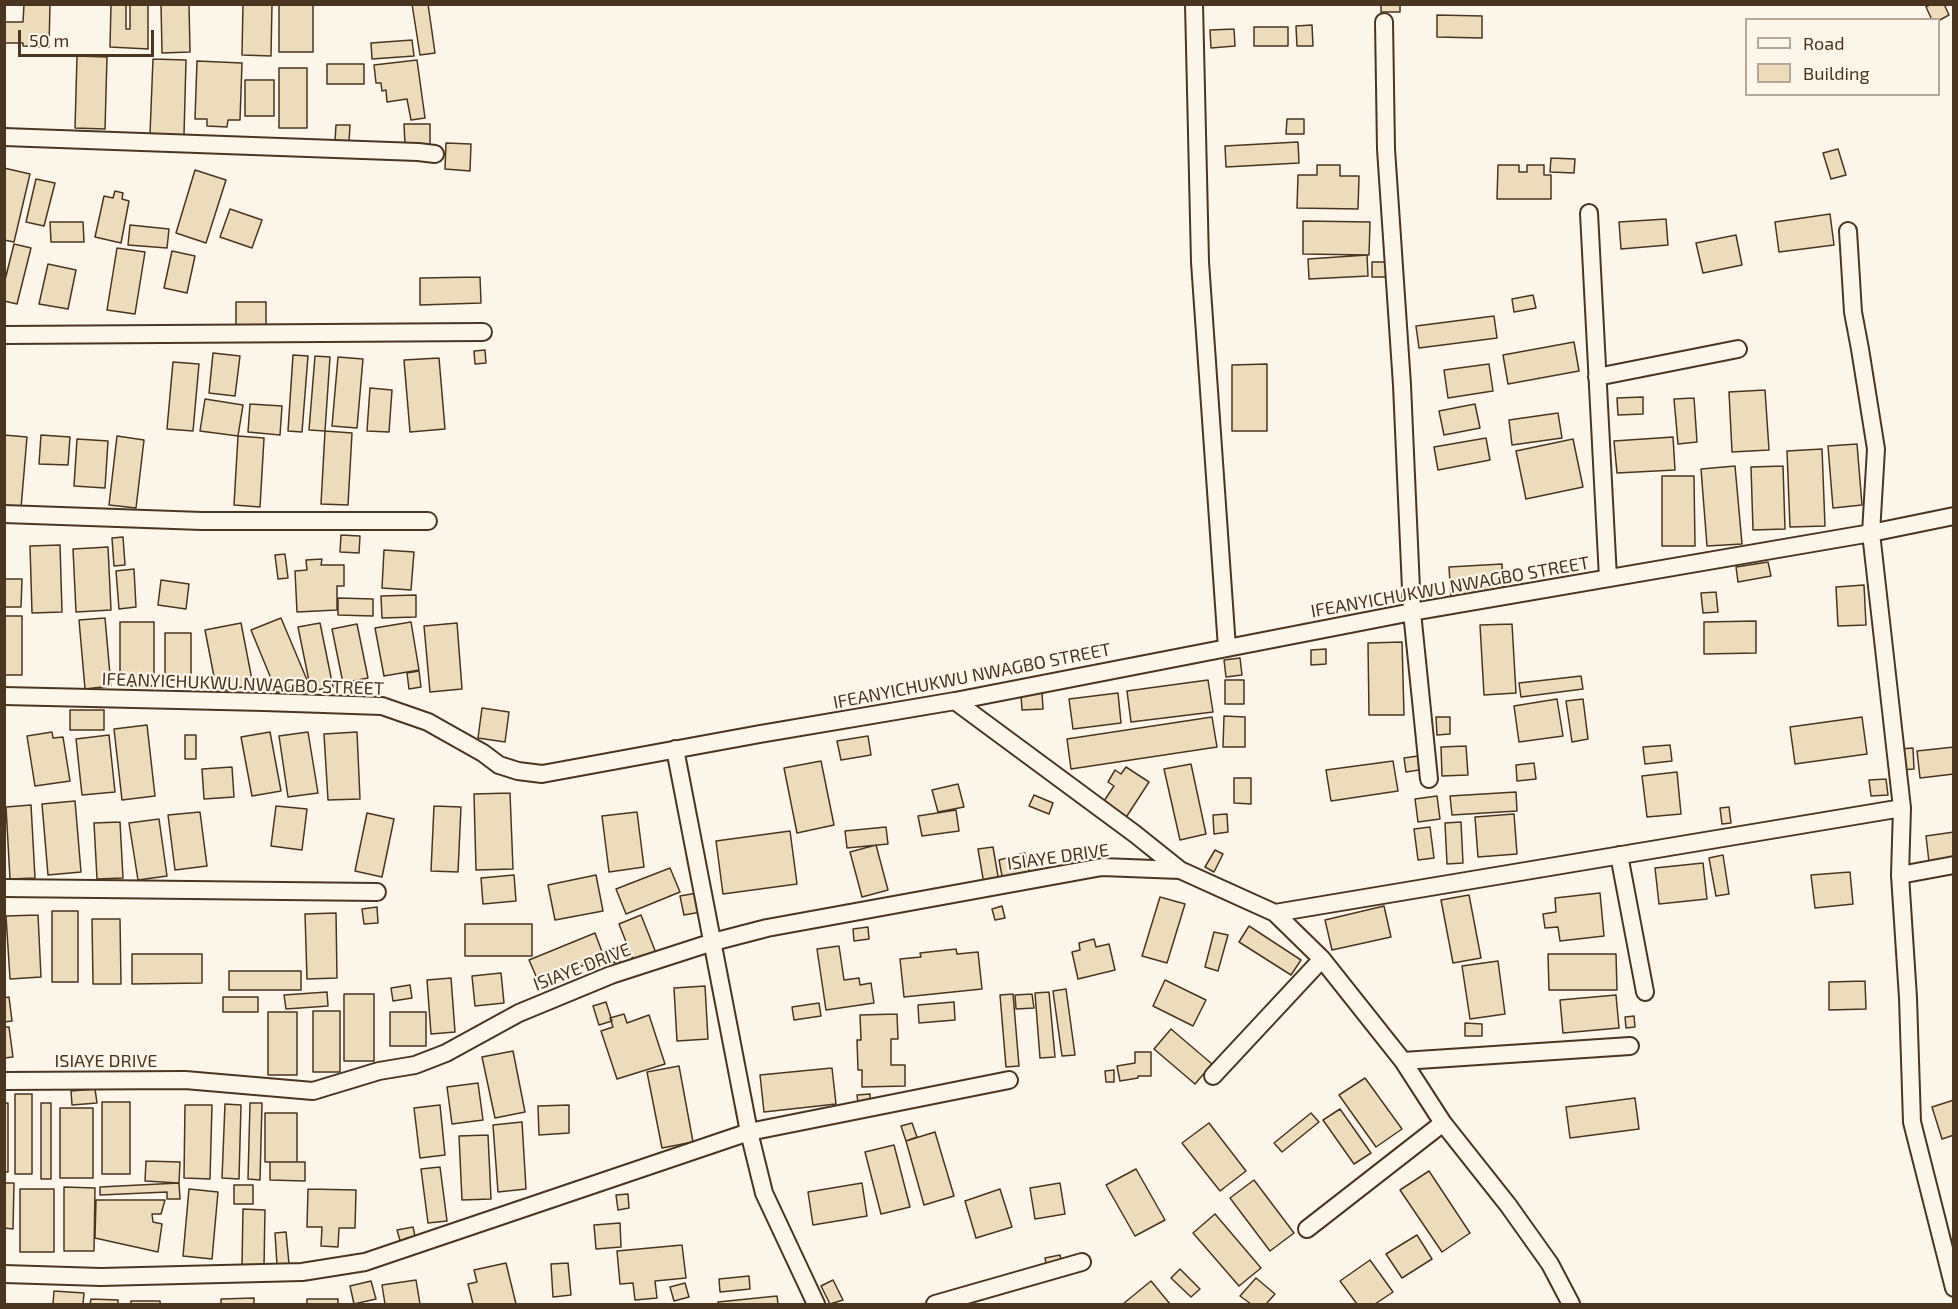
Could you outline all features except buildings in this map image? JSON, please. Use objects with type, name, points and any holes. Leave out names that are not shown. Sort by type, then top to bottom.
[{"type":"street","points":[[1194,4],[1200,262],[1227,648]]},
{"type":"street","points":[[1384,22],[1386,149],[1412,612],[1429,779]]},
{"type":"street","points":[[4,137],[358,149],[435,154]]},
{"type":"street","points":[[1589,213],[1608,578]]},
{"type":"street","points":[[1848,231],[1853,312],[1876,449],[1871,533],[1902,808],[1900,874],[1908,998],[1912,1122],[1953,1288]]},
{"type":"street","points":[[4,335],[483,332]]},
{"type":"street","points":[[1597,377],[1738,348]]},
{"type":"street","points":[[4,514],[202,521],[428,521]]},
{"type":"street","name":"IFEANYICHUKWU NWAGBO STREET","points":[[4,696],[382,706],[428,722],[483,753],[499,765],[518,771],[542,774],[955,701],[1412,612],[1871,533],[1953,516]]},
{"type":"street","points":[[955,701],[1180,870],[1275,913],[1322,959],[1403,1061],[1443,1123],[1508,1205],[1550,1264],[1571,1305]]},
{"type":"street","points":[[675,749],[749,1132],[764,1193],[816,1305]]},
{"type":"street","points":[[1275,913],[1902,808]]},
{"type":"street","points":[[1619,855],[1645,992]]},
{"type":"street","points":[[1900,874],[1953,865]]},
{"type":"street","name":"ISIAYE DRIVE","points":[[4,1081],[185,1080],[314,1091],[379,1071],[415,1065],[446,1053],[519,1013],[611,975],[713,942],[767,928],[1102,867],[1180,870]]},
{"type":"street","points":[[4,888],[377,892]]},
{"type":"street","points":[[1213,1076],[1322,959]]},
{"type":"street","points":[[1403,1061],[1630,1046]]},
{"type":"street","points":[[4,1274],[101,1277],[302,1272],[365,1262],[749,1132],[1009,1080]]},
{"type":"street","points":[[1307,1229],[1443,1123]]},
{"type":"street","points":[[935,1305],[1082,1262]]}]
